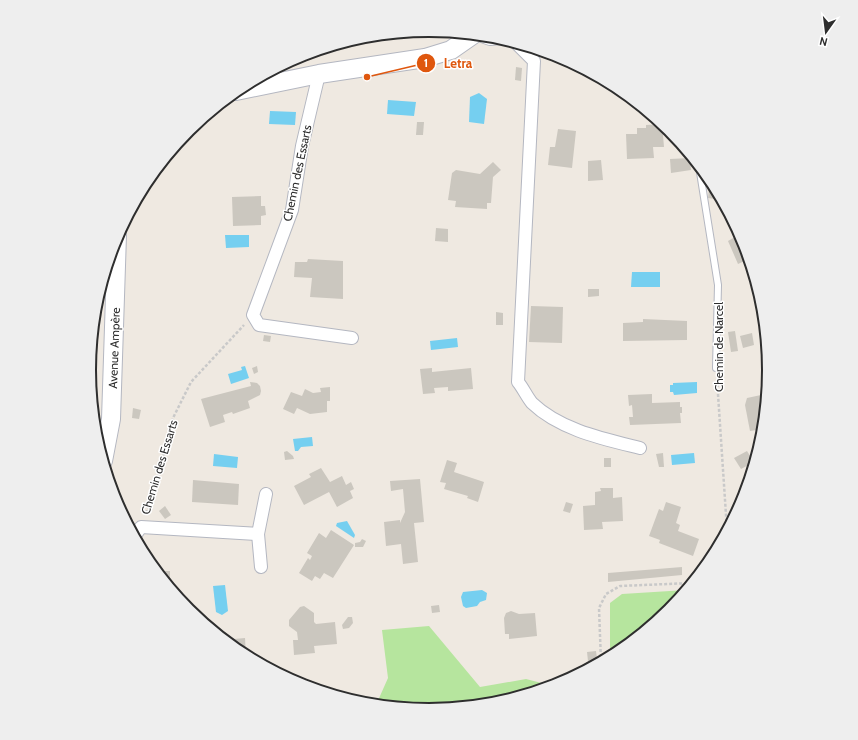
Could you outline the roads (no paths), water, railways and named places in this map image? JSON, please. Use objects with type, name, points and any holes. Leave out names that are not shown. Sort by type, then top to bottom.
[{"type":"main road","points":[[254,87],[319,74],[425,58],[451,50],[466,39]]},
{"type":"main road","name":"Avenue Ampère","points":[[105,449],[111,419],[116,256]]},
{"type":"street","points":[[524,51],[534,61],[518,382],[532,402],[561,423],[599,438],[640,448]]},
{"type":"street","name":"Chemin des Essarts","points":[[319,74],[302,146],[292,210],[253,315],[259,325],[352,338]]},
{"type":"street","points":[[261,567],[258,534],[266,494]]},
{"type":"street","name":"Chemin des Essarts","points":[[139,532],[258,534]]},
{"type":"lane","name":"Chemin de Narcel","points":[[701,178],[718,285],[716,368]]},
{"type":"water","points":[[479,93],[487,99],[484,124],[469,122],[470,97]]},
{"type":"water","points":[[388,100],[416,102],[414,116],[387,114]]},
{"type":"water","points":[[270,111],[296,112],[295,125],[269,124]]},
{"type":"water","points":[[225,235],[249,235],[249,247],[226,248]]},
{"type":"water","points":[[632,272],[660,272],[660,287],[631,287]]},
{"type":"water","points":[[457,338],[458,347],[431,350],[430,341]]},
{"type":"water","points":[[245,366],[249,378],[231,384],[228,374],[242,370],[241,367]]},
{"type":"water","points":[[697,382],[697,393],[674,395],[673,392],[670,392],[670,385],[673,385],[673,383]]},
{"type":"water","points":[[312,437],[313,446],[301,447],[298,451],[295,451],[293,439]]},
{"type":"water","points":[[694,453],[695,463],[672,465],[671,455]]},
{"type":"water","points":[[214,454],[238,457],[237,468],[213,466]]},
{"type":"water","points":[[347,521],[355,535],[354,538],[336,526],[337,523]]},
{"type":"water","points":[[225,585],[228,611],[222,615],[216,612],[213,586]]},
{"type":"water","points":[[482,590],[487,593],[486,600],[480,602],[477,606],[466,608],[463,606],[461,597],[463,592]]},
{"type":"place","name":"Letra","points":[[367,77]]}]
